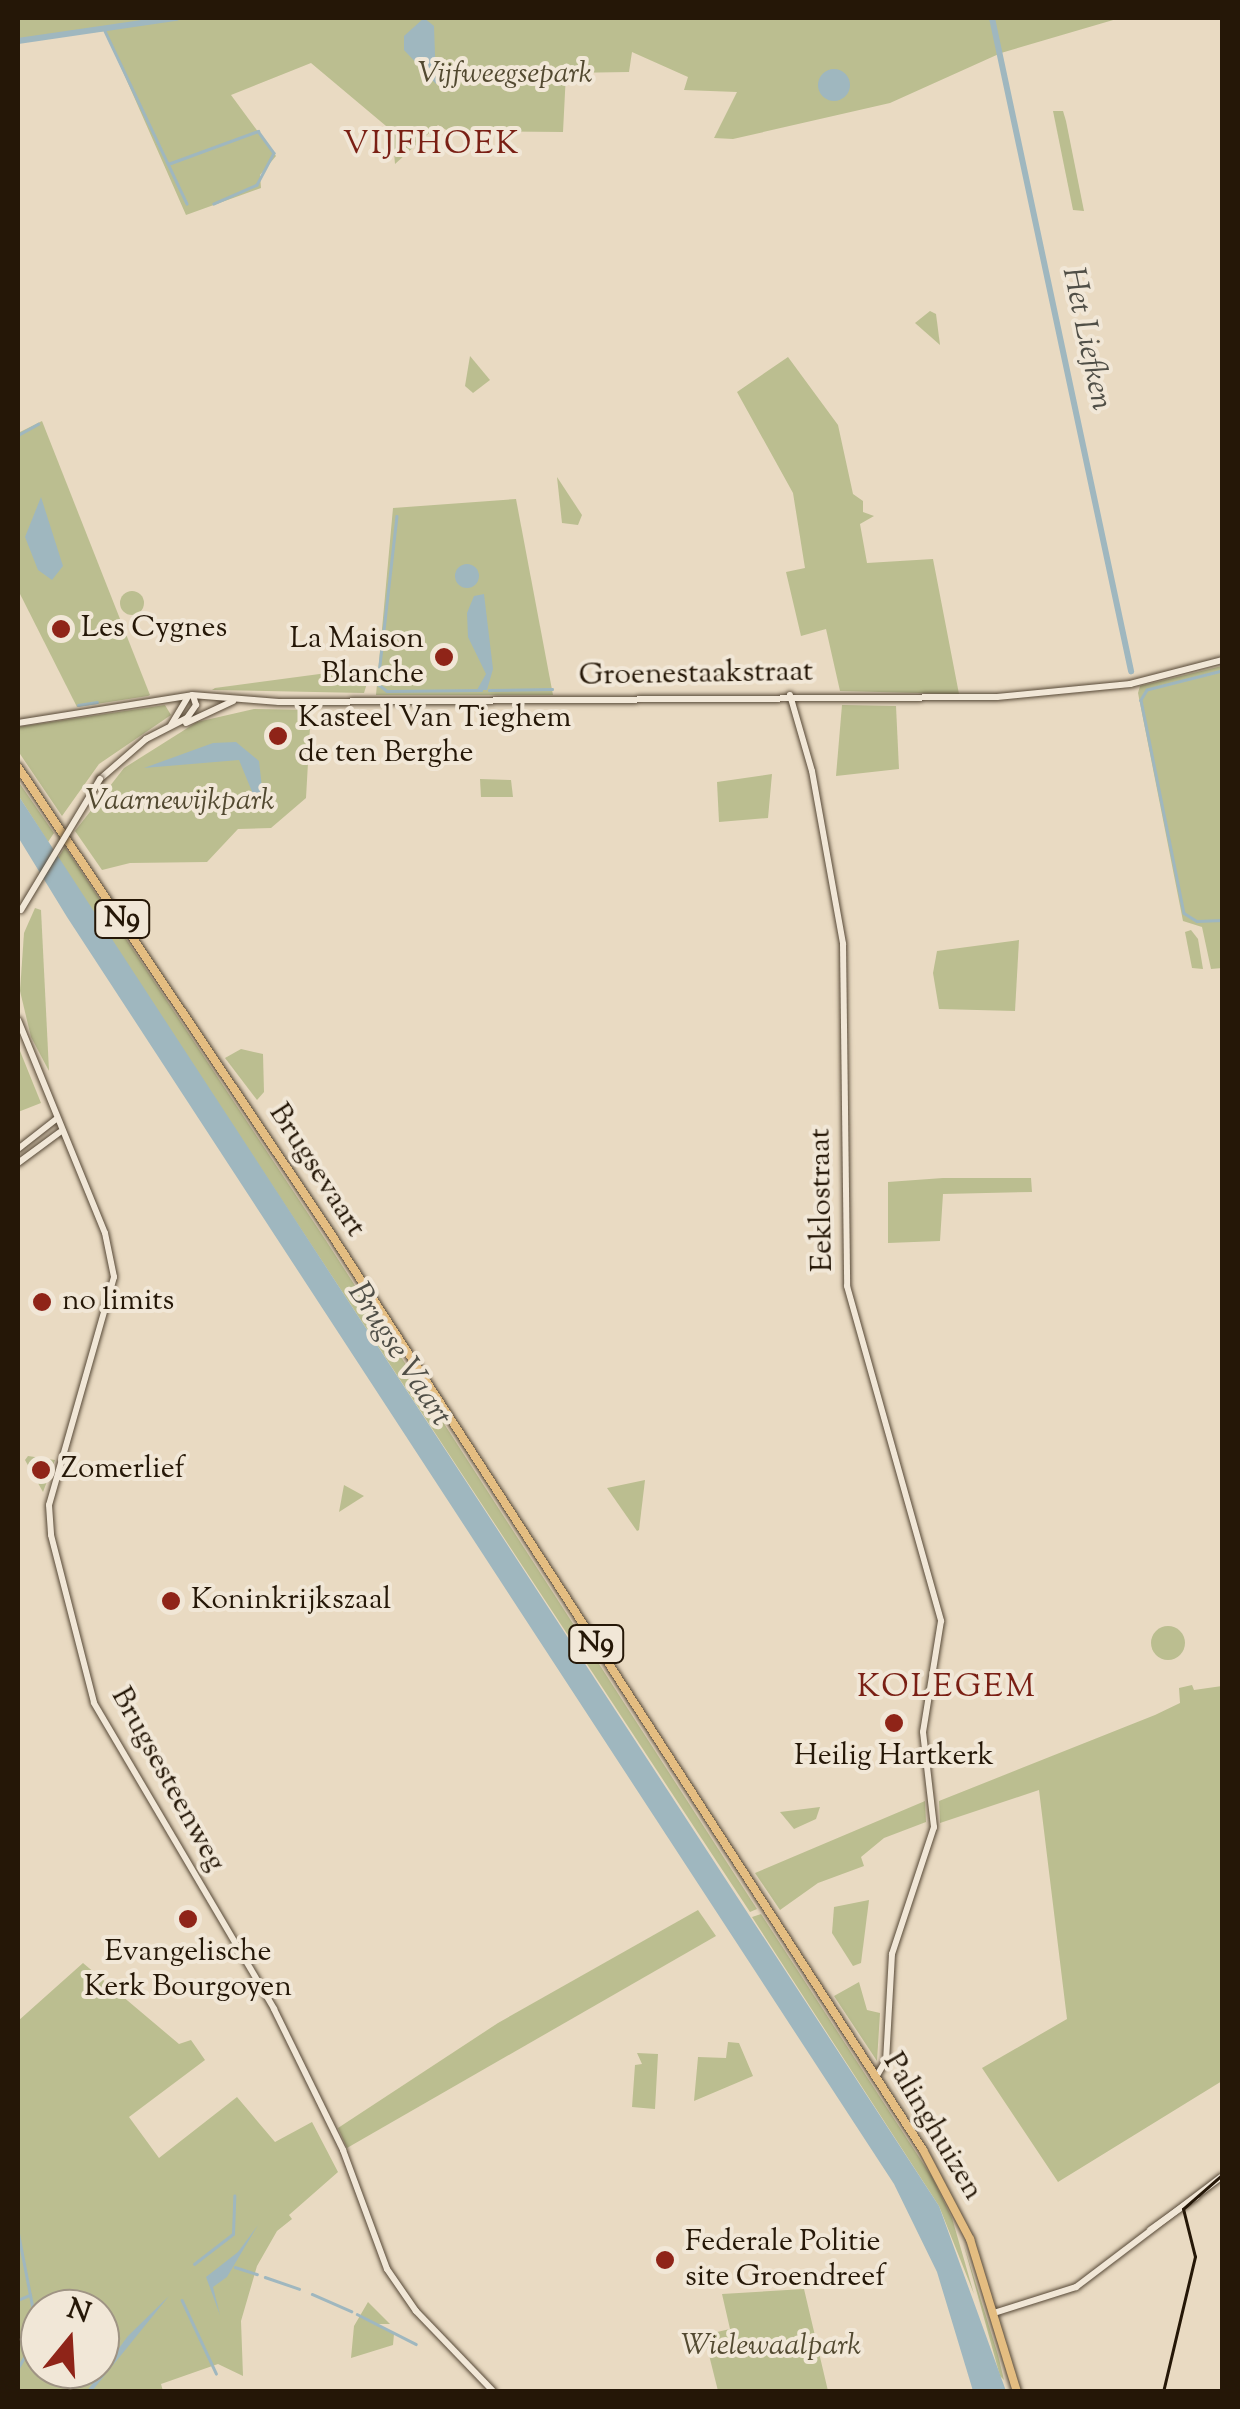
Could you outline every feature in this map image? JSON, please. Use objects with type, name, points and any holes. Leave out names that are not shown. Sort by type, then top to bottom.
[{"type":"main road","name":"Brugsevaart","points":[[18,766],[316,1212],[767,1906]]},
{"type":"main road","name":"Palinghuizen","points":[[767,1906],[958,2211],[994,2313],[1014,2390]]},
{"type":"street","name":"Groenestaakstraat","points":[[18,723],[192,695],[235,700],[790,695],[978,698],[1157,678],[1222,660]]},
{"type":"street","points":[[170,726],[192,695]]},
{"type":"street","points":[[18,920],[20,910],[100,779],[193,712],[192,695]]},
{"type":"street","name":"Eeklostraat","points":[[790,695],[812,771],[843,944],[847,1286],[941,1621],[923,1732],[934,1814],[893,1947],[886,2060],[876,2076]]},
{"type":"street","name":"Groenestaakstraat","points":[[170,726],[235,700]]},
{"type":"street","name":"Brugsesteenweg","points":[[18,1020],[55,1120],[105,1233],[114,1276],[49,1505],[50,1534],[94,1703],[274,2009],[343,2150],[387,2269],[418,2313],[494,2392]]},
{"type":"street","points":[[18,1149],[55,1120]]},
{"type":"street","points":[[18,1163],[60,1132]]},
{"type":"street","points":[[994,2313],[1071,2290],[1222,2176]]},
{"type":"green space","name":"Vijfweegsepark","points":[[18,18],[1120,18],[1001,53],[890,103],[733,139],[714,138],[737,92],[684,90],[688,77],[632,52],[629,72],[566,73],[563,132],[448,131],[438,125],[395,164],[392,131],[311,63],[231,95],[276,156],[260,175],[261,188],[186,215],[105,31],[18,41]]},
{"type":"green space","points":[[1053,111],[1063,111],[1084,211],[1073,210]]},
{"type":"green space","points":[[930,311],[936,314],[940,345],[915,323]]},
{"type":"green space","points":[[470,356],[490,380],[473,393],[465,386]]},
{"type":"green space","points":[[788,357],[838,425],[853,494],[863,501],[863,512],[874,516],[860,524],[867,563],[933,559],[959,694],[840,691],[826,629],[801,636],[786,572],[805,568],[793,493],[737,392]]},
{"type":"green space","points":[[42,421],[148,696],[77,707],[18,590],[18,433]]},
{"type":"green space","points":[[557,477],[582,515],[578,525],[562,523]]},
{"type":"green space","points":[[516,499],[553,695],[376,695],[393,508]]},
{"type":"green space","points":[[132,591],[144,603],[132,615],[120,603]]},
{"type":"green space","points":[[1222,666],[1222,968],[1211,969],[1202,927],[1183,921],[1138,693],[1140,686]]},
{"type":"green space","points":[[372,667],[364,693],[212,690],[215,688]]},
{"type":"green space","name":"Vaarnewijkpark","points":[[165,705],[171,715],[99,764],[62,816],[18,751],[18,727]]},
{"type":"green space","points":[[842,705],[896,706],[899,769],[836,776]]},
{"type":"green space","name":"Vaarnewijkpark","points":[[254,709],[311,710],[306,798],[271,828],[238,829],[207,862],[130,863],[102,870],[75,831],[124,768],[197,722]]},
{"type":"green space","points":[[772,774],[768,818],[719,822],[717,782]]},
{"type":"green space","points":[[480,779],[511,780],[513,797],[481,797]]},
{"type":"green space","points":[[18,781],[54,833],[48,842],[18,795]]},
{"type":"green space","points":[[65,847],[325,1239],[757,1909],[750,1912],[151,1001],[58,858]]},
{"type":"green space","points":[[35,908],[41,910],[49,1071],[31,1037],[20,991],[24,933]]},
{"type":"green space","points":[[1191,930],[1198,939],[1203,969],[1192,968],[1185,932]]},
{"type":"green space","points":[[1019,940],[1015,1011],[939,1009],[933,973],[937,951]]},
{"type":"green space","points":[[18,1046],[41,1103],[18,1112]]},
{"type":"green space","points":[[241,1049],[263,1054],[264,1092],[257,1100],[225,1058]]},
{"type":"green space","points":[[1031,1178],[1032,1192],[943,1194],[940,1241],[888,1243],[888,1182]]},
{"type":"green space","points":[[28,1456],[55,1460],[43,1492],[25,1460]]},
{"type":"green space","points":[[645,1480],[639,1530],[637,1531],[607,1488]]},
{"type":"green space","points":[[344,1485],[364,1496],[339,1512]]},
{"type":"green space","points":[[1168,1626],[1180,1631],[1185,1643],[1180,1655],[1168,1660],[1156,1655],[1151,1643],[1156,1631]]},
{"type":"green space","points":[[1192,1685],[1194,1690],[1222,1686],[1222,2081],[1058,2182],[982,2068],[1067,2019],[1039,1790],[940,1823],[939,1801],[1155,1715],[1180,1703],[1179,1688]]},
{"type":"green space","points":[[925,1801],[926,1822],[884,1838],[861,1857],[864,1866],[818,1883],[780,1910],[755,1873]]},
{"type":"green space","points":[[820,1807],[816,1819],[794,1829],[780,1812]]},
{"type":"green space","points":[[869,1900],[861,1963],[853,1966],[832,1933],[834,1907]]},
{"type":"green space","points":[[698,1910],[716,1936],[347,2148],[338,2128],[498,2023]]},
{"type":"green space","points":[[761,1914],[932,2177],[952,2218],[974,2294],[939,2206],[752,1917]]},
{"type":"green space","points":[[83,1963],[179,2044],[191,2040],[205,2060],[129,2117],[159,2158],[237,2097],[275,2142],[312,2122],[338,2172],[289,2215],[292,2219],[277,2231],[257,2266],[241,2321],[243,2376],[218,2364],[161,2384],[163,2391],[18,2391],[18,2021]]},
{"type":"green space","points":[[859,1982],[867,2010],[880,2013],[877,2061],[834,1996]]},
{"type":"green space","points":[[728,2042],[739,2043],[753,2076],[694,2101],[698,2057],[726,2058]]},
{"type":"green space","points":[[637,2053],[658,2054],[655,2109],[632,2107],[635,2065],[642,2064]]},
{"type":"green space","points":[[963,2242],[998,2355],[1004,2380],[1000,2376]]},
{"type":"green space","name":"Wielewaalpark","points":[[804,2289],[828,2391],[718,2391],[704,2335],[730,2329],[722,2294]]},
{"type":"green space","points":[[368,2302],[390,2324],[376,2324],[394,2334],[393,2345],[351,2358],[354,2326]]},
{"type":"water","points":[[424,18],[434,26],[436,84],[404,50],[404,36]]},
{"type":"water","points":[[834,69],[846,73],[850,85],[846,97],[834,101],[822,97],[818,85],[822,73]]},
{"type":"water","points":[[41,497],[63,566],[52,580],[38,570],[25,537]]},
{"type":"water","points":[[467,564],[476,567],[476,585],[467,588],[458,585],[455,576],[458,567]]},
{"type":"water","points":[[484,594],[493,669],[487,690],[477,690],[486,674],[468,637],[467,613],[474,596]]},
{"type":"water","points":[[236,742],[259,761],[263,796],[258,806],[239,760],[144,768],[213,743]]},
{"type":"water","points":[[18,795],[939,2206],[1006,2391],[973,2391],[937,2272],[894,2184],[67,917],[18,837]]},
{"type":"water","points":[[258,2225],[227,2277],[213,2287],[220,2315],[206,2277],[238,2252]]},
{"type":"water","points":[[169,2296],[120,2356],[120,2347]]},
{"type":"waterway","points":[[18,41],[176,18]]},
{"type":"waterway","name":"Het Liefken","points":[[992,18],[1131,671]]},
{"type":"waterway","points":[[105,31],[187,204]]},
{"type":"waterway","points":[[168,164],[258,131],[274,153],[257,185],[214,204]]},
{"type":"waterway","points":[[18,435],[38,424]]},
{"type":"waterway","points":[[397,516],[378,684],[387,691],[481,690]]},
{"type":"waterway","points":[[1222,671],[1147,690],[1141,700],[1184,913],[1197,921],[1222,920]]},
{"type":"waterway","points":[[489,690],[552,689]]},
{"type":"waterway","points":[[78,705],[97,702]]},
{"type":"waterway","points":[[194,2264],[233,2234],[234,2196]]},
{"type":"waterway","points":[[18,2231],[38,2334],[18,2369]]},
{"type":"waterway","points":[[235,2267],[257,2274]]},
{"type":"waterway","points":[[265,2277],[299,2289]]},
{"type":"waterway","points":[[312,2294],[351,2311]]},
{"type":"waterway","points":[[182,2300],[216,2373]]},
{"type":"waterway","points":[[357,2314],[416,2344]]},
{"type":"tram line","points":[[1163,2392],[1195,2257],[1183,2209],[1222,2175]]},
{"type":"place","name":"Les Cygnes","points":[[61,629]]},
{"type":"place","name":"La Maison Blanche","points":[[444,657]]},
{"type":"place","name":"Kasteel Van Tieghem de ten Berghe","points":[[278,736]]},
{"type":"place","name":"no limits","points":[[42,1302]]},
{"type":"place","name":"Zomerlief","points":[[41,1470]]},
{"type":"place","name":"Koninkrijkszaal","points":[[171,1601]]},
{"type":"place","name":"Heilig Hartkerk","points":[[894,1723]]},
{"type":"place","name":"Evangelische Kerk Bourgoyen","points":[[188,1919]]},
{"type":"place","name":"Federale Politie site Groendreef","points":[[665,2260]]},
{"type":"district","name":"VIJFHOEK","points":[[432,145]]},
{"type":"district","name":"KOLEGEM","points":[[947,1688]]},
{"type":"water label","name":"Brugse Vaart","points":[[399,1355]]}]
